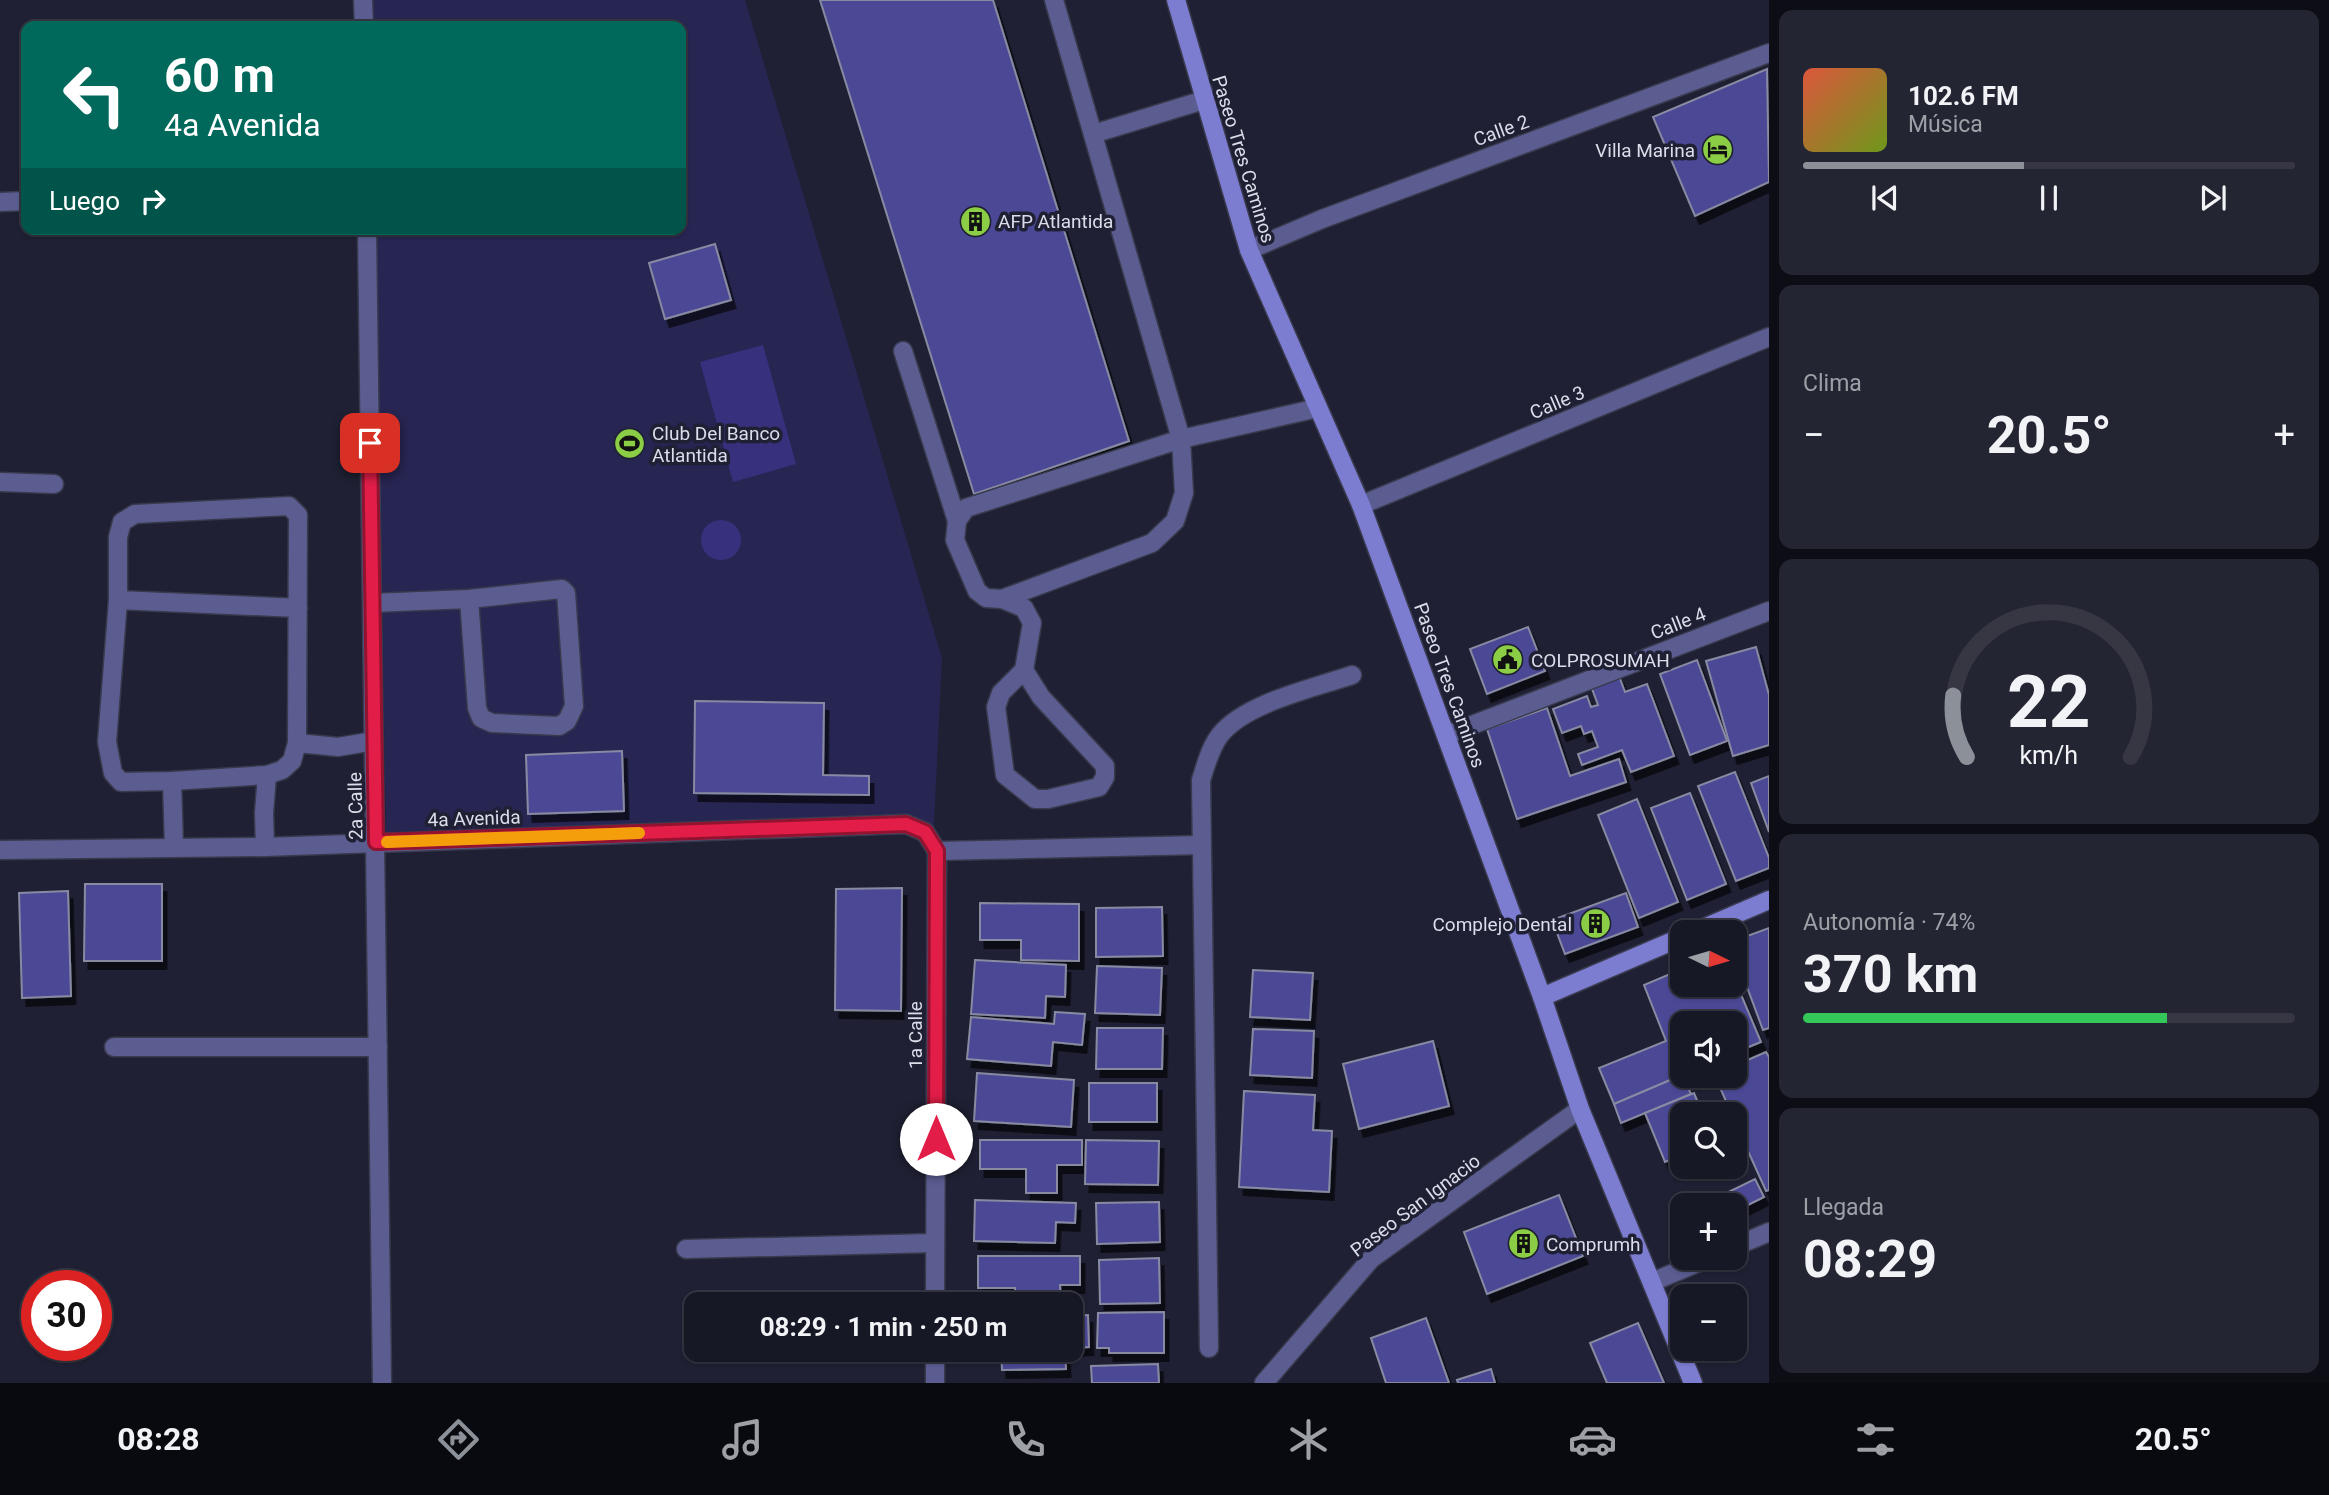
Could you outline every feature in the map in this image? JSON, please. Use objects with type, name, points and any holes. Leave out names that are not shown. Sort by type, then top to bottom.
[{"type":"street","points":[[363,0],[364,21]]},
{"type":"street","points":[[903,351],[957,521],[955,540],[977,591],[986,598],[1002,598],[1153,543],[1175,521],[1184,493],[1181,439],[1054,0]]},
{"type":"street","name":"Paseo Tres Caminos","points":[[1181,2],[1204,100],[1249,250],[1361,506],[1542,997],[1580,1109],[1693,1383]]},
{"type":"street","name":"Calle 2","points":[[1249,250],[1322,219],[1769,53]]},
{"type":"street","points":[[1093,134],[1204,100]]},
{"type":"street","points":[[0,202],[21,201]]},
{"type":"street","name":"2a Calle","points":[[367,235],[382,1383]]},
{"type":"street","name":"Calle 3","points":[[1361,506],[1769,337]]},
{"type":"street","points":[[957,521],[966,508],[1181,439],[1318,408]]},
{"type":"street","points":[[0,482],[54,484]]},
{"type":"street","points":[[289,506],[298,515],[297,743],[292,761],[282,770],[267,775],[172,782],[121,782],[113,772],[107,742],[118,600],[118,537],[122,522],[135,514],[289,506]]},
{"type":"street","points":[[372,603],[469,599],[562,589],[566,593],[575,706],[567,721],[559,726],[492,723],[481,718],[477,708],[469,599]]},
{"type":"street","points":[[1002,598],[1024,608],[1031,623],[1024,670],[1000,693],[996,706],[1005,775],[1035,799],[1048,799],[1099,787],[1105,777],[1105,766],[1041,697],[1024,670]]},
{"type":"street","points":[[118,600],[298,608]]},
{"type":"street","name":"Calle 4","points":[[1446,736],[1769,611]]},
{"type":"street","points":[[1209,1348],[1201,780],[1209,754],[1220,736],[1234,721],[1252,710],[1352,675]]},
{"type":"street","points":[[297,743],[338,747],[374,741]]},
{"type":"street","points":[[265,847],[267,775]]},
{"type":"street","points":[[172,782],[174,847]]},
{"type":"street","name":"4a Avenida","points":[[0,850],[265,847],[906,824],[925,832],[937,851]]},
{"type":"street","points":[[937,851],[1201,845]]},
{"type":"street","name":"1a Calle","points":[[935,1292],[937,851]]},
{"type":"street","points":[[1722,920],[1769,900]]},
{"type":"street","points":[[1542,997],[1670,942]]},
{"type":"street","points":[[114,1047],[378,1047]]},
{"type":"street","name":"Paseo San Ignacio","points":[[1264,1383],[1371,1259],[1580,1109]]},
{"type":"street","points":[[1747,1241],[1769,1232]]},
{"type":"street","points":[[685,1249],[935,1243]]},
{"type":"street","points":[[1652,1282],[1680,1270]]},
{"type":"street","points":[[935,1362],[935,1383]]},
{"type":"shaded area","name":"Club Del Banco Atlantida","points":[[372,0],[745,0],[942,658],[933,845],[905,834],[386,842],[376,235],[686,235],[686,21],[372,21]]},
{"type":"shaded area","points":[[763,345],[796,464],[733,482],[700,362]]},
{"type":"shaded area","points":[[721,520],[729,521],[735,526],[740,532],[740,548],[735,554],[729,559],[721,560],[713,559],[707,554],[702,548],[701,540],[702,532],[707,526],[713,521]]},
{"type":"building","name":"AFP Atlantida","points":[[820,0],[993,0],[1129,441],[974,494]]},
{"type":"building","name":"Villa Marina","points":[[1767,69],[1769,182],[1695,216],[1653,117]]},
{"type":"building","points":[[715,244],[731,300],[665,319],[649,263]]},
{"type":"building","name":"COLPROSUMAH","points":[[1528,627],[1545,671],[1487,694],[1470,649]]},
{"type":"building","points":[[1756,647],[1769,695],[1769,745],[1733,756],[1706,661]]},
{"type":"building","points":[[1697,660],[1727,741],[1690,755],[1660,674]]},
{"type":"building","points":[[1619,676],[1625,692],[1647,684],[1674,756],[1631,772],[1622,750],[1582,765],[1578,754],[1598,747],[1592,731],[1584,734],[1581,726],[1562,733],[1553,709],[1587,696],[1591,707],[1598,705],[1591,686]]},
{"type":"building","points":[[695,701],[824,703],[823,775],[869,776],[869,795],[694,793]]},
{"type":"building","points":[[1547,708],[1570,776],[1619,759],[1626,782],[1517,819],[1487,729]]},
{"type":"building","points":[[622,751],[624,811],[528,814],[526,755]]},
{"type":"building","points":[[1735,772],[1769,858],[1769,868],[1736,881],[1698,786]]},
{"type":"building","points":[[1769,776],[1769,832],[1751,783]]},
{"type":"building","points":[[1690,793],[1726,884],[1687,900],[1651,808]]},
{"type":"building","points":[[1637,799],[1678,902],[1639,918],[1598,815]]},
{"type":"building","points":[[85,884],[162,884],[162,961],[84,961]]},
{"type":"building","points":[[902,888],[901,1011],[835,1010],[836,889]]},
{"type":"building","points":[[68,891],[71,996],[22,998],[19,893]]},
{"type":"building","name":"Complejo Dental","points":[[1626,893],[1638,927],[1565,954],[1552,920]]},
{"type":"building","points":[[980,903],[1079,904],[1079,961],[1021,960],[1021,940],[980,940]]},
{"type":"building","points":[[1162,907],[1163,956],[1096,957],[1096,908]]},
{"type":"building","points":[[1769,928],[1769,1028],[1763,1030],[1747,987],[1747,936]]},
{"type":"building","points":[[975,960],[1066,965],[1065,997],[1046,996],[1045,1018],[971,1014]]},
{"type":"building","points":[[1097,966],[1162,968],[1160,1015],[1095,1013]]},
{"type":"building","points":[[1253,970],[1313,973],[1310,1020],[1250,1017]]},
{"type":"building","points":[[1670,974],[1670,998],[1742,998],[1761,1042],[1747,1048],[1747,1011],[1670,1011],[1670,1080],[1614,1104],[1599,1068],[1666,1041],[1644,985]]},
{"type":"building","points":[[1055,1012],[1085,1014],[1082,1045],[1053,1042],[1051,1066],[967,1059],[971,1017],[1054,1024]]},
{"type":"building","points":[[1097,1028],[1163,1028],[1162,1069],[1096,1069]]},
{"type":"building","points":[[1253,1029],[1314,1031],[1312,1078],[1250,1075]]},
{"type":"building","points":[[1433,1041],[1449,1106],[1359,1129],[1343,1064]]},
{"type":"building","points":[[1766,1052],[1769,1057],[1769,1190],[1766,1191],[1747,1149],[1747,1102],[1726,1102],[1720,1088],[1747,1088],[1747,1060]]},
{"type":"building","points":[[977,1073],[1074,1080],[1071,1127],[974,1121]]},
{"type":"building","points":[[1670,1080],[1670,1088],[1688,1088],[1691,1094],[1621,1123],[1614,1104]]},
{"type":"building","points":[[1089,1083],[1157,1083],[1157,1122],[1089,1122]]},
{"type":"building","points":[[1244,1091],[1315,1095],[1313,1130],[1332,1131],[1329,1192],[1239,1187]]},
{"type":"building","points":[[1694,1093],[1698,1102],[1672,1102]]},
{"type":"building","points":[[1670,1103],[1670,1160],[1665,1162],[1645,1113]]},
{"type":"building","points":[[980,1140],[1082,1140],[1082,1165],[1057,1165],[1057,1193],[1026,1193],[1026,1169],[980,1169]]},
{"type":"building","points":[[1086,1140],[1159,1141],[1158,1185],[1085,1184]]},
{"type":"building","points":[[1755,1179],[1764,1197],[1747,1206],[1747,1193],[1726,1193]]},
{"type":"building","name":"Comprumh","points":[[1559,1195],[1583,1256],[1487,1294],[1464,1232]]},
{"type":"building","points":[[975,1200],[1076,1203],[1075,1223],[1056,1222],[1055,1243],[974,1241]]},
{"type":"building","points":[[1159,1202],[1160,1242],[1097,1244],[1096,1203]]},
{"type":"building","points":[[978,1256],[1080,1256],[1080,1285],[1060,1285],[1060,1292],[1015,1292],[1015,1288],[978,1288]]},
{"type":"building","points":[[1159,1258],[1160,1303],[1100,1304],[1099,1260]]},
{"type":"building","points":[[1164,1312],[1164,1353],[1109,1353],[1109,1348],[1097,1348],[1098,1313]]},
{"type":"building","points":[[1083,1315],[1088,1315],[1089,1347],[1083,1347]]},
{"type":"building","points":[[1426,1318],[1449,1383],[1386,1383],[1371,1338]]},
{"type":"building","points":[[1638,1323],[1664,1383],[1607,1383],[1590,1343]]},
{"type":"building","points":[[1002,1362],[1066,1362],[1066,1369],[1002,1370]]},
{"type":"building","points":[[1158,1364],[1159,1383],[1092,1383],[1091,1366]]},
{"type":"building","points":[[1491,1369],[1495,1383],[1458,1383],[1457,1380]]},
{"type":"slow traffic","points":[[387,842],[639,833]]},
{"type":"place","name":"Villa Marina","points":[[1718,150]]},
{"type":"place","name":"AFP Atlantida","points":[[975,221]]},
{"type":"place","name":"Club Del Banco Atlantida","points":[[629,444]]},
{"type":"place","name":"COLPROSUMAH","points":[[1508,660]]},
{"type":"place","name":"Complejo Dental","points":[[1595,924]]},
{"type":"place","name":"Comprumh","points":[[1523,1244]]},
{"type":"route","points":[[370,443],[376,842],[906,824],[925,832],[937,851],[936,1139]]}]
